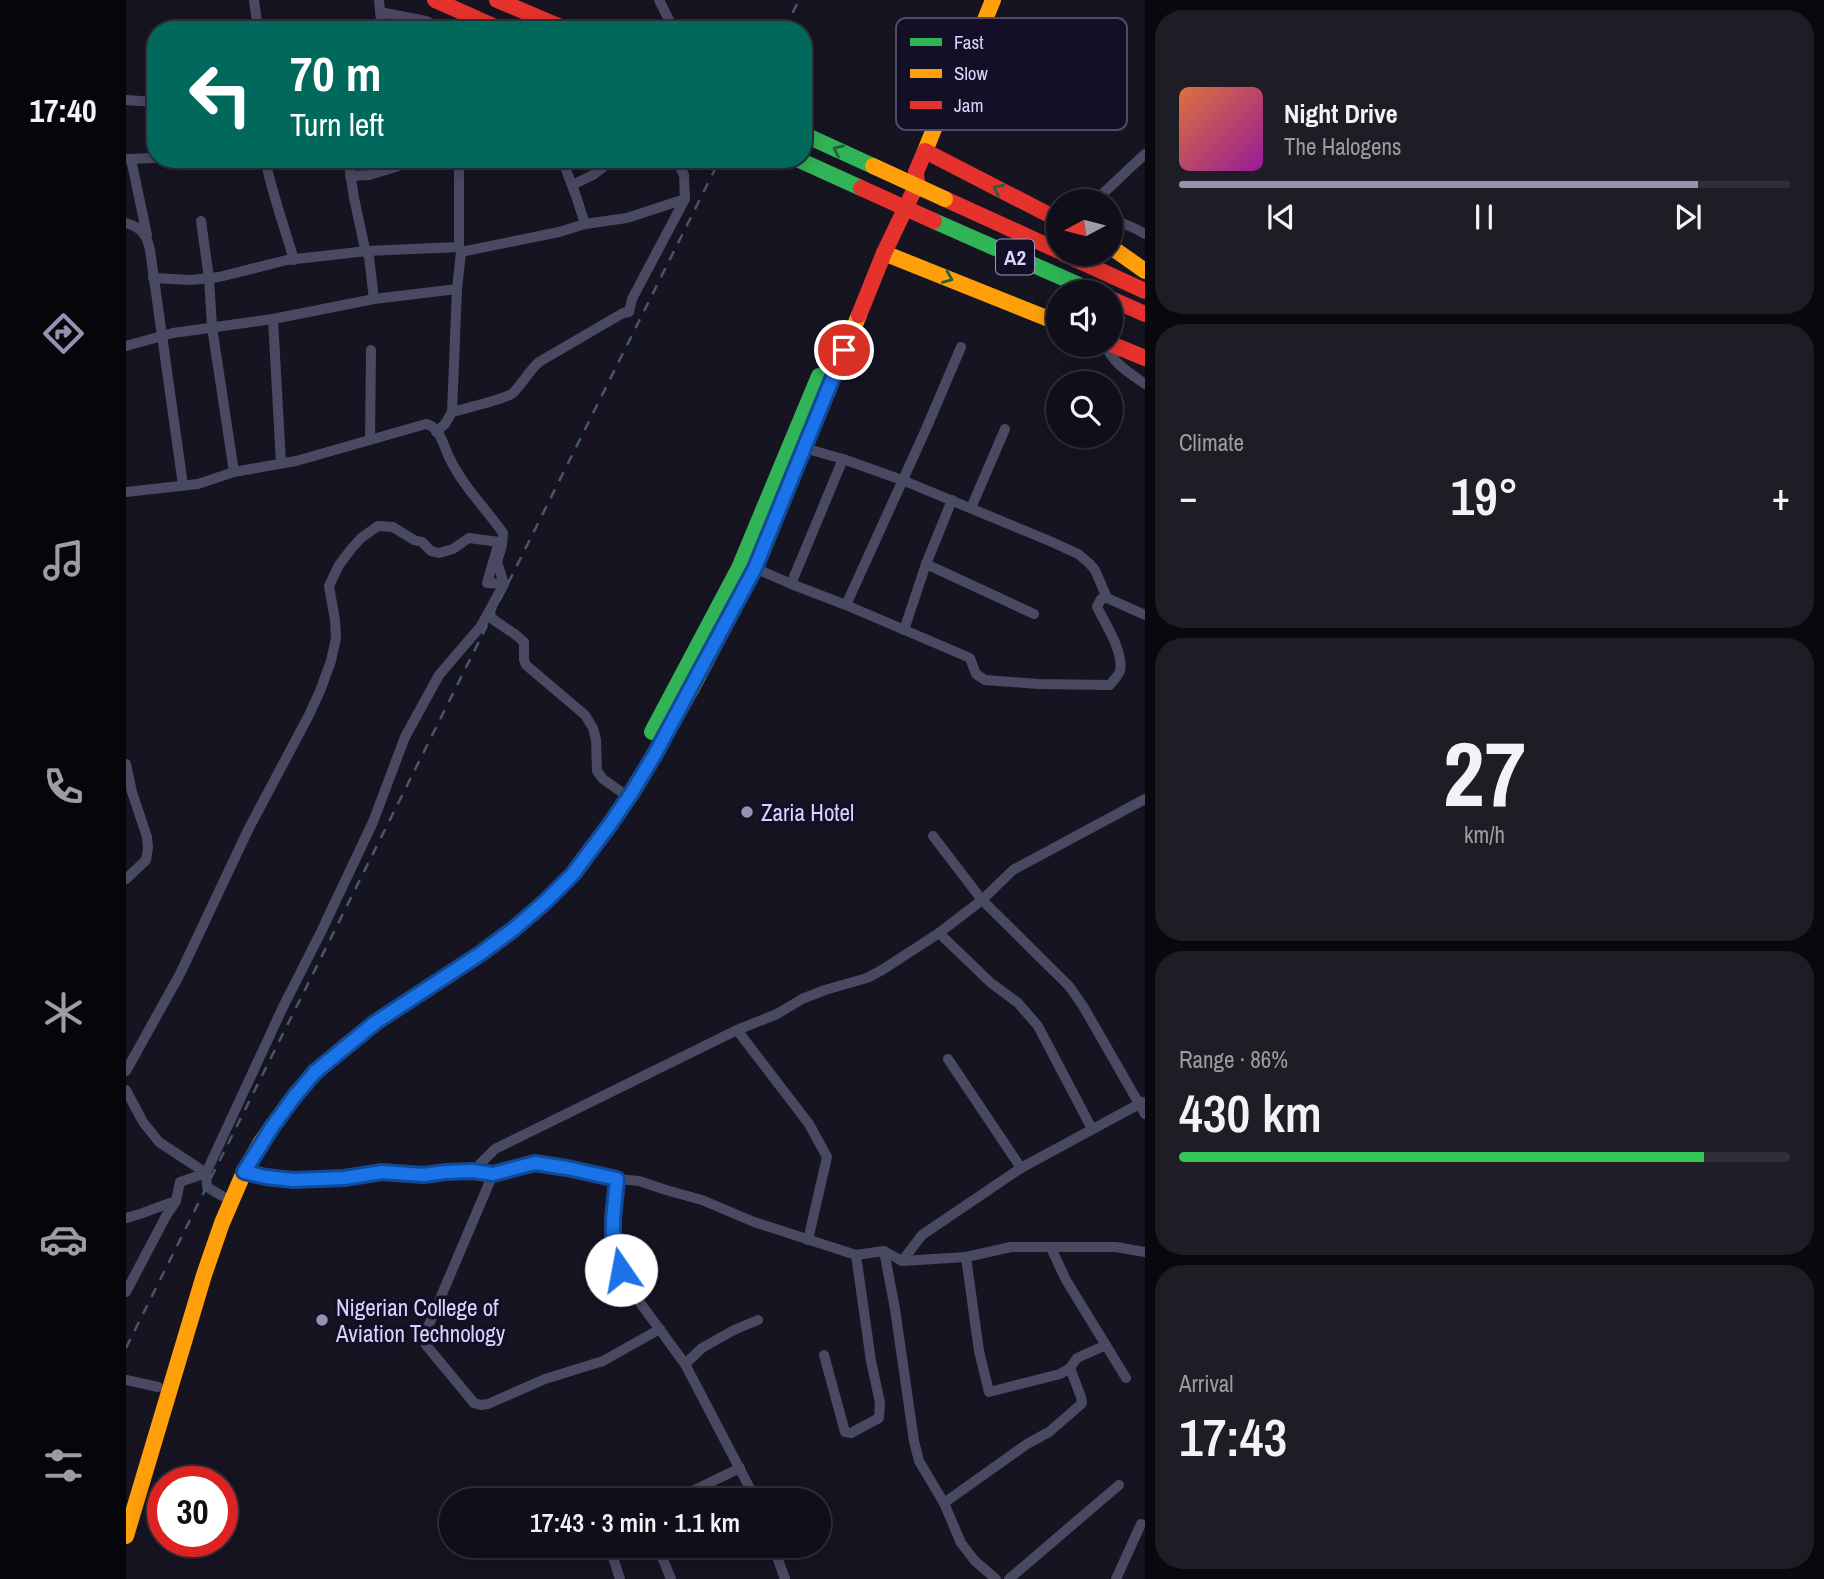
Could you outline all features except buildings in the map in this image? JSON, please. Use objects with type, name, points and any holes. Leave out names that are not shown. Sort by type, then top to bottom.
[{"type":"main road","points":[[435,0],[482,21]]},
{"type":"main road","points":[[497,0],[547,21]]},
{"type":"main road","points":[[974,18],[981,0]]},
{"type":"main road","points":[[986,18],[993,0]]},
{"type":"main road","points":[[126,1536],[204,1276],[222,1223],[244,1172],[274,1124],[315,1072],[376,1022],[480,954],[545,902],[573,874],[632,792],[755,568],[884,253],[917,184],[916,172],[934,130]]},
{"type":"main road","name":"A2","points":[[812,138],[1046,245]]},
{"type":"main road","points":[[925,151],[1046,214]]},
{"type":"main road","name":"A2","points":[[812,166],[1069,280]]},
{"type":"main road","points":[[126,1497],[199,1255],[222,1196],[255,1133],[310,1063],[366,1016],[495,930],[535,898],[569,863],[592,834],[620,791],[739,568],[873,248],[906,177],[916,172]]},
{"type":"main road","points":[[884,253],[1046,318]]},
{"type":"main road","points":[[1124,256],[1145,271]]},
{"type":"main road","name":"A2","points":[[1090,266],[1145,291]]},
{"type":"main road","points":[[1123,304],[1145,314]]},
{"type":"main road","points":[[1123,349],[1145,358]]},
{"type":"street","points":[[254,0],[257,21]]},
{"type":"street","points":[[659,0],[670,21]]},
{"type":"street","points":[[380,6],[426,21]]},
{"type":"street","points":[[126,100],[147,101]]},
{"type":"street","points":[[1108,189],[1145,155]]},
{"type":"street","points":[[147,158],[128,159],[147,236],[183,485]]},
{"type":"street","points":[[267,168],[271,191],[278,203],[294,260]]},
{"type":"street","points":[[349,168],[373,277],[374,299]]},
{"type":"street","points":[[350,176],[369,175],[393,168]]},
{"type":"street","points":[[436,432],[452,412],[460,249],[460,168]]},
{"type":"street","points":[[565,168],[585,224]]},
{"type":"street","points":[[572,185],[602,168]]},
{"type":"street","points":[[452,412],[507,396],[539,362],[588,332],[629,312],[632,299],[685,199],[684,175],[680,168]]},
{"type":"street","points":[[153,278],[209,278],[294,260],[367,251],[460,249],[627,218],[685,199]]},
{"type":"street","points":[[201,221],[212,327],[234,472]]},
{"type":"street","points":[[126,223],[147,236]]},
{"type":"street","points":[[1124,224],[1145,234]]},
{"type":"street","points":[[126,346],[162,336],[273,319],[374,299],[457,289]]},
{"type":"street","points":[[273,319],[281,463]]},
{"type":"street","points":[[846,605],[961,346]]},
{"type":"street","points":[[370,439],[372,351]]},
{"type":"street","points":[[1112,357],[1145,384]]},
{"type":"street","points":[[126,492],[198,484],[234,472],[296,461],[425,424],[435,427],[450,461],[503,533],[496,562],[504,584],[481,626],[439,675],[405,737],[373,822],[206,1173],[207,1187],[222,1196]]},
{"type":"street","points":[[971,508],[1005,429]]},
{"type":"street","points":[[804,448],[902,480],[1077,554],[1095,570],[1107,598]]},
{"type":"street","points":[[791,584],[843,459]]},
{"type":"street","points":[[904,630],[951,500]]},
{"type":"street","points":[[126,1071],[180,974],[253,819],[309,715],[331,662],[336,638],[329,586],[352,548],[378,526],[393,527],[422,542],[431,551],[439,553],[453,549],[469,538],[499,542],[487,583],[504,584]]},
{"type":"street","points":[[926,564],[1034,614]]},
{"type":"street","points":[[755,568],[970,658],[976,674],[985,680],[1110,685],[1119,674],[1120,661],[1115,641],[1097,607],[1101,599],[1107,598],[1145,615]]},
{"type":"street","points":[[490,611],[491,618],[524,642],[526,665],[585,715],[596,740],[597,771],[620,791]]},
{"type":"street","points":[[126,764],[148,848],[146,860],[126,879]]},
{"type":"street","points":[[473,1171],[495,1149],[737,1030],[777,1014],[802,999],[867,978],[939,933],[982,900],[1013,870],[1145,799]]},
{"type":"street","points":[[902,1261],[922,1235],[1021,1168],[1092,1129],[1143,1106],[1069,986],[982,900],[933,836]]},
{"type":"street","points":[[939,933],[991,983],[1018,1003],[1038,1026],[1092,1129]]},
{"type":"street","points":[[737,1030],[809,1124],[827,1157],[808,1240]]},
{"type":"street","points":[[948,1059],[1021,1168]]},
{"type":"street","points":[[126,1090],[143,1122],[159,1142],[206,1173]]},
{"type":"street","points":[[244,1172],[293,1180],[344,1178],[382,1172],[423,1175],[473,1171],[493,1174],[535,1163],[639,1181],[702,1200],[754,1222],[856,1255],[884,1251],[902,1261],[966,1257],[1011,1247],[1116,1247],[1145,1252]]},
{"type":"street","points":[[126,1293],[176,1201],[180,1182],[206,1173]]},
{"type":"street","points":[[493,1174],[425,1338],[426,1345],[474,1403],[488,1404],[545,1379],[603,1361],[660,1329]]},
{"type":"street","points":[[617,1179],[613,1245],[621,1270],[633,1293],[685,1364],[750,1488]]},
{"type":"street","points":[[126,1218],[142,1215],[176,1201]]},
{"type":"street","points":[[1051,1248],[1066,1280],[1126,1378]]},
{"type":"street","points":[[884,1251],[919,1461],[944,1503],[961,1543],[996,1579]]},
{"type":"street","points":[[824,1355],[845,1432],[851,1433],[879,1418],[880,1403],[871,1361],[856,1255]]},
{"type":"street","points":[[966,1257],[979,1351],[989,1392],[1060,1374],[1070,1368],[1077,1358],[1106,1345]]},
{"type":"street","points":[[685,1364],[702,1348],[758,1320]]},
{"type":"street","points":[[944,1503],[1027,1444],[1049,1432],[1082,1403],[1070,1368]]},
{"type":"street","points":[[126,1380],[158,1387]]},
{"type":"street","points":[[699,1488],[740,1468]]},
{"type":"street","points":[[1009,1579],[1119,1485]]},
{"type":"street","points":[[1116,1579],[1141,1524]]},
{"type":"street","points":[[613,1558],[620,1579]]},
{"type":"street","points":[[662,1558],[671,1579]]},
{"type":"street","points":[[778,1558],[785,1579]]},
{"type":"railway","points":[[788,21],[799,0]]},
{"type":"railway","points":[[126,1348],[716,168]]},
{"type":"traffic: fast","points":[[812,138],[873,166]]},
{"type":"traffic: fast","points":[[812,166],[861,188]]},
{"type":"traffic: fast","points":[[934,221],[1068,280]]},
{"type":"traffic: fast","points":[[652,732],[739,568],[819,376]]},
{"type":"traffic: slow","points":[[986,18],[993,0]]},
{"type":"traffic: slow","points":[[925,151],[934,130]]},
{"type":"traffic: slow","points":[[873,166],[945,199]]},
{"type":"traffic: slow","points":[[884,253],[1046,318]]},
{"type":"traffic: slow","points":[[1124,256],[1145,271]]},
{"type":"traffic: slow","points":[[598,840],[633,792],[755,568],[859,315]]},
{"type":"traffic: slow","points":[[126,1536],[222,1223],[244,1172],[261,1142],[292,1099]]},
{"type":"traffic: jam","points":[[435,0],[482,21]]},
{"type":"traffic: jam","points":[[497,0],[547,21]]},
{"type":"traffic: jam","points":[[859,315],[884,253],[917,184],[916,172],[925,151],[1046,213]]},
{"type":"traffic: jam","points":[[861,188],[934,221]]},
{"type":"traffic: jam","points":[[945,199],[1046,245]]},
{"type":"traffic: jam","points":[[1090,266],[1145,291]]},
{"type":"traffic: jam","points":[[1123,304],[1145,314]]},
{"type":"traffic: jam","points":[[1123,349],[1145,358]]},
{"type":"traffic: jam","points":[[292,1099],[311,1077],[356,1038],[479,955],[528,918],[572,875],[598,840]]},
{"type":"place","name":"Zaria Hotel","points":[[747,812]]},
{"type":"place","name":"Nigerian College of Aviation Technology","points":[[322,1320]]},
{"type":"route","points":[[621,1270],[613,1245],[617,1179],[535,1163],[493,1174],[473,1171],[423,1175],[382,1172],[344,1178],[293,1180],[244,1172],[261,1142],[315,1072],[376,1022],[515,928],[573,874],[611,823],[655,754],[755,568],[844,350]]}]
